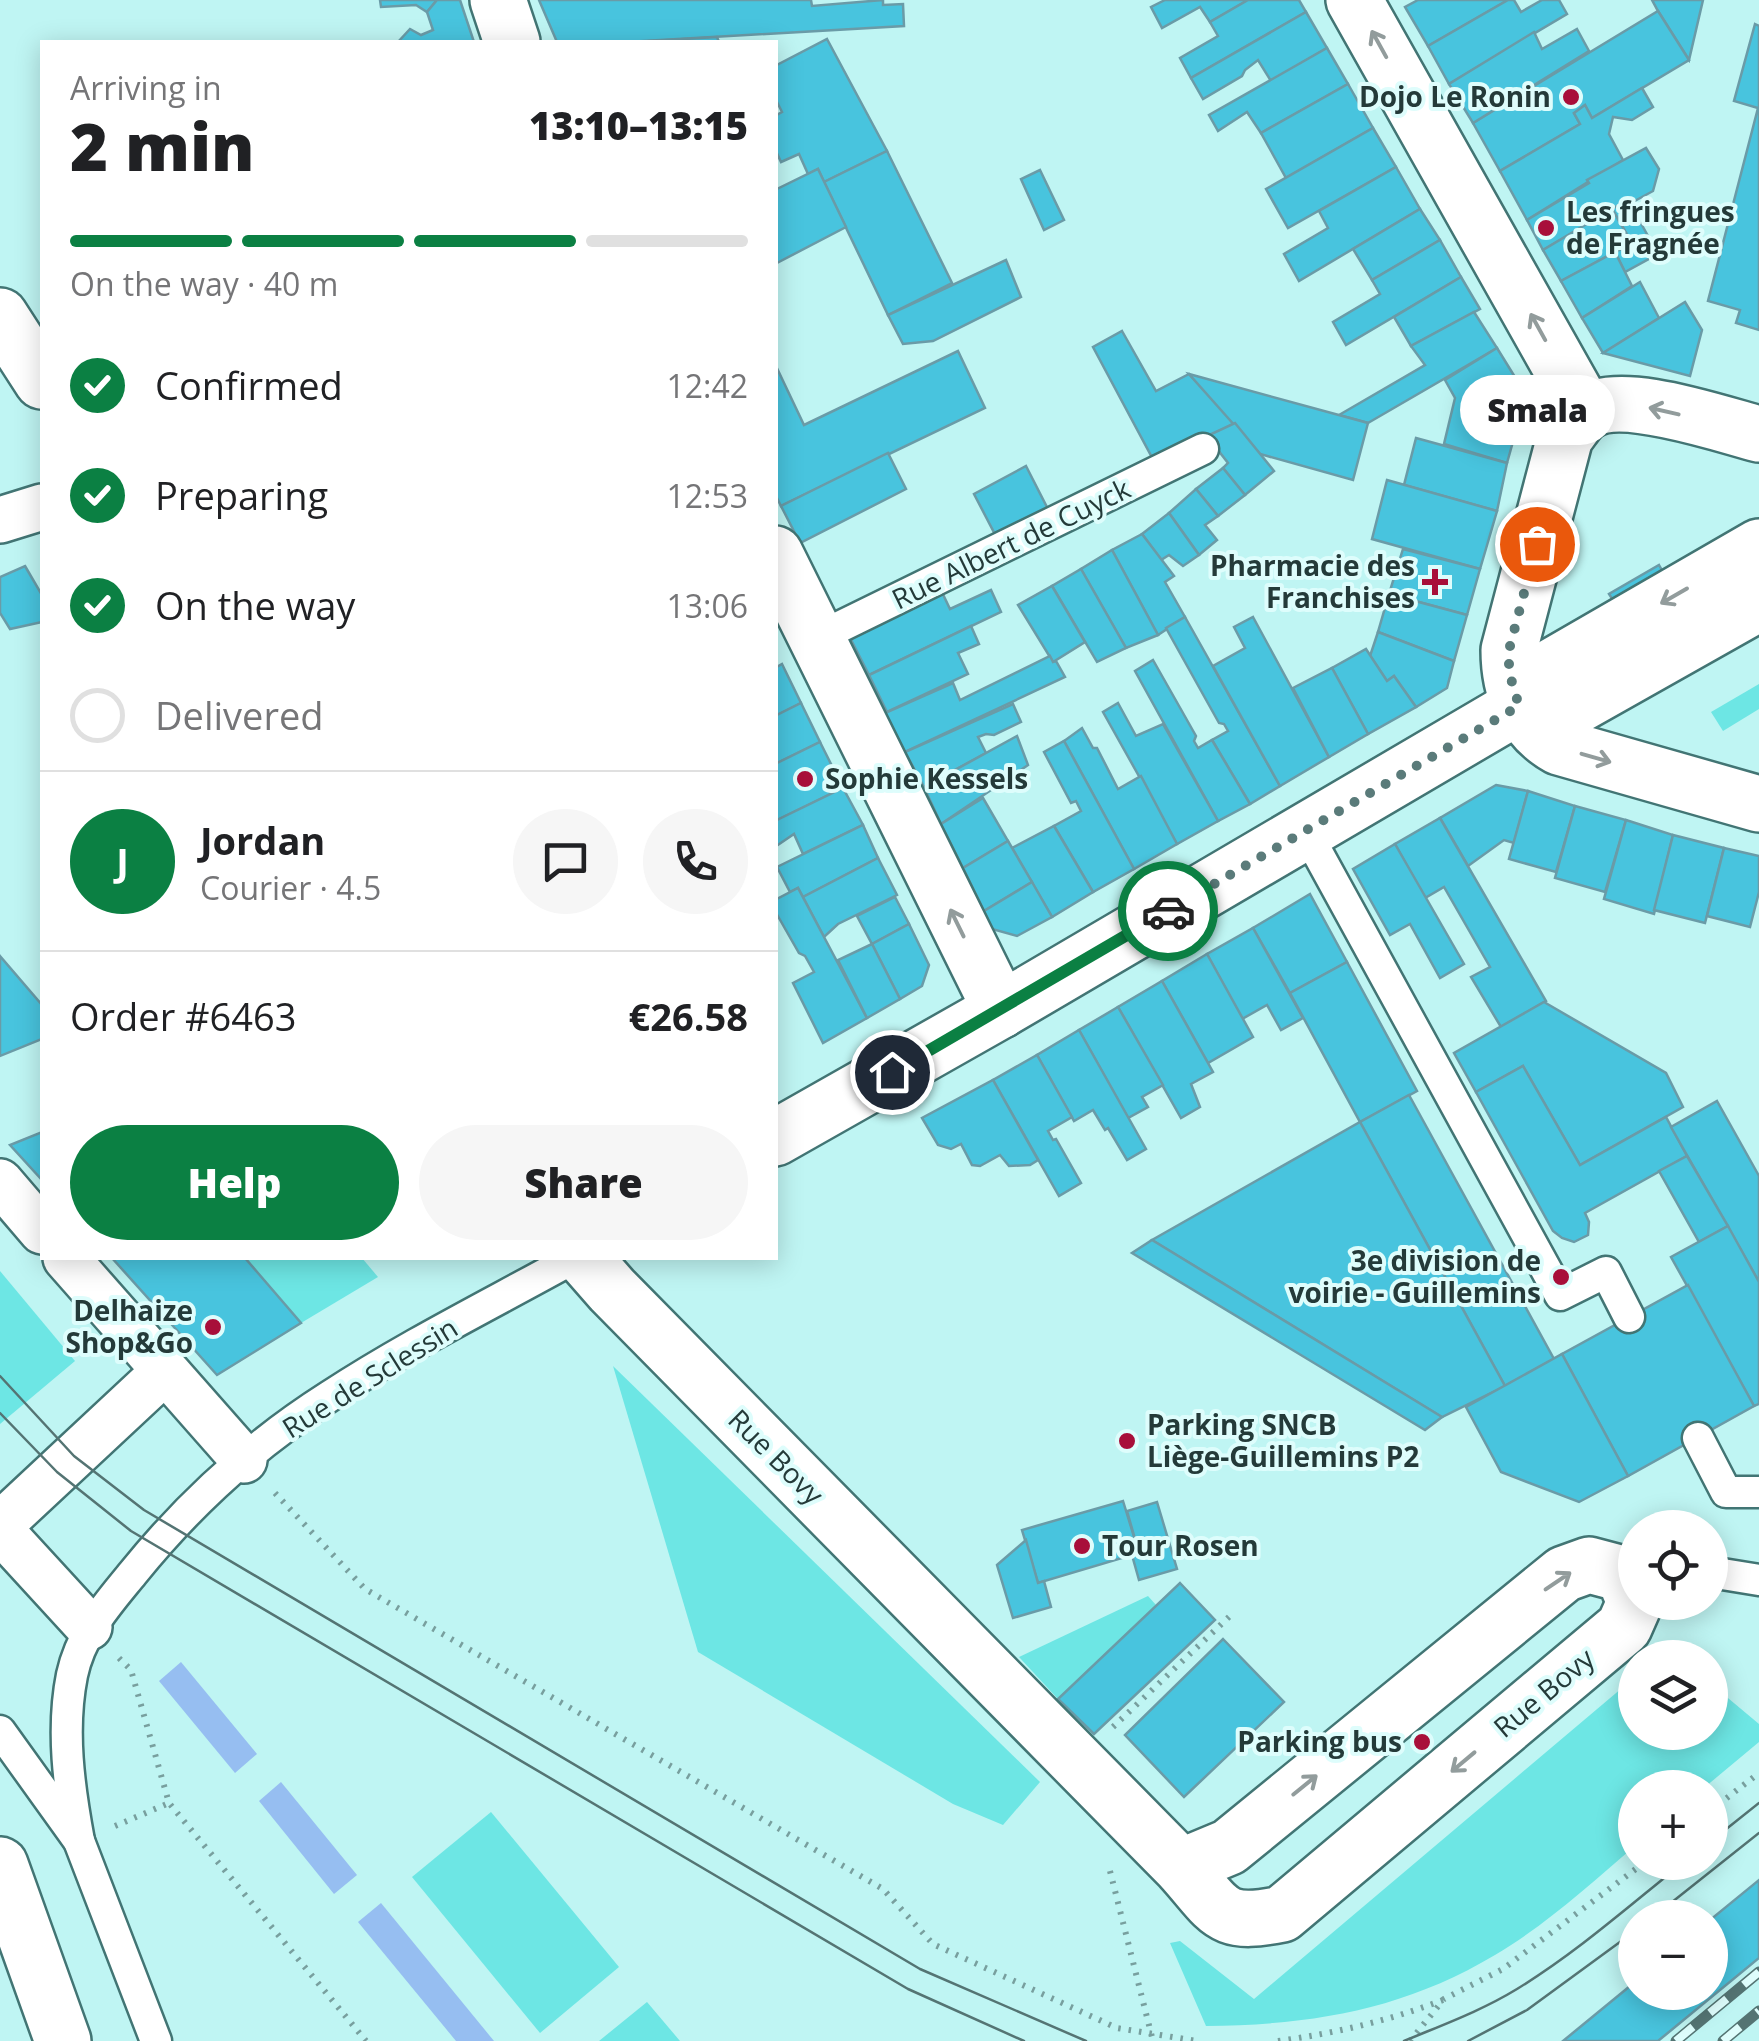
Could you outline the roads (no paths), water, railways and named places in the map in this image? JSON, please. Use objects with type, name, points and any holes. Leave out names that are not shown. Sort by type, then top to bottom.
[{"type":"street","points":[[498,0],[511,40]]},
{"type":"street","points":[[1354,0],[1586,412]]},
{"type":"street","points":[[0,316],[40,378]]},
{"type":"street","points":[[1759,434],[1645,407],[1616,404],[1586,412],[1564,437],[1509,650],[1509,672],[1519,706],[1540,736],[1559,748],[1759,804]]},
{"type":"street","points":[[0,520],[40,508]]},
{"type":"street","points":[[778,1136],[1519,706],[1546,670],[1759,547]]},
{"type":"street","points":[[778,560],[1001,1010]]},
{"type":"street","points":[[1519,706],[1569,710],[1759,603]]},
{"type":"street","points":[[0,1182],[40,1229]]},
{"type":"street","points":[[68,1260],[244,1460]]},
{"type":"street","name":"Rue Bovy","points":[[586,1260],[1225,1915],[1248,1921],[1282,1914],[1627,1620]]},
{"type":"street","points":[[89,1627],[0,1528],[165,1370]]},
{"type":"street","name":"Rue Bovy","points":[[1181,1867],[1229,1847],[1564,1574],[1590,1565],[1618,1571]]},
{"type":"street","points":[[0,1865],[63,2041]]},
{"type":"lane","name":"Rue Albert de Cuyck","points":[[818,638],[1203,449]]},
{"type":"lane","points":[[1306,830],[1560,1295],[1606,1272],[1629,1317]]},
{"type":"lane","name":"Rue de Sclessin","points":[[79,1841],[68,1784],[67,1724],[72,1674],[89,1627],[172,1526],[244,1460],[329,1396],[570,1260]]},
{"type":"lane","points":[[1698,1438],[1726,1492],[1759,1492]]},
{"type":"lane","points":[[1728,1575],[1759,1580]]},
{"type":"lane","points":[[0,1732],[79,1841],[156,2041]]},
{"type":"tram line","points":[[0,1376],[74,1456],[144,1510],[920,1969],[1086,2041]]},
{"type":"tram line","points":[[0,1413],[57,1472],[131,1531],[908,1989],[1024,2041]]},
{"type":"tram line","points":[[1728,1828],[1759,1803]]},
{"type":"tram line","points":[[1675,1900],[1759,1833]]},
{"type":"tram line","points":[[1404,2041],[1517,1989],[1581,1945],[1662,1880]]},
{"type":"tram line","points":[[1468,2041],[1527,2010],[1618,1943]]},
{"type":"railway","points":[[1676,2041],[1759,1972]]},
{"type":"railway","points":[[1723,2041],[1759,2011]]},
{"type":"place","name":"Dojo Le Ronin","points":[[1571,97]]},
{"type":"place","name":"Les fringues de Fragnée","points":[[1546,228]]},
{"type":"place","name":"Smala","points":[[1537,544]]},
{"type":"place","name":"Pharmacie des Franchises","points":[[1435,582]]},
{"type":"place","name":"Sophie Kessels","points":[[805,779]]},
{"type":"place","name":"3e division de voirie - Guillemins","points":[[1561,1277]]},
{"type":"place","name":"Delhaize Shop&Go","points":[[213,1327]]},
{"type":"place","name":"Parking SNCB Liège-Guillemins P2","points":[[1127,1441]]},
{"type":"place","name":"Tour Rosen","points":[[1082,1546]]},
{"type":"place","name":"Parking bus","points":[[1422,1742]]}]
